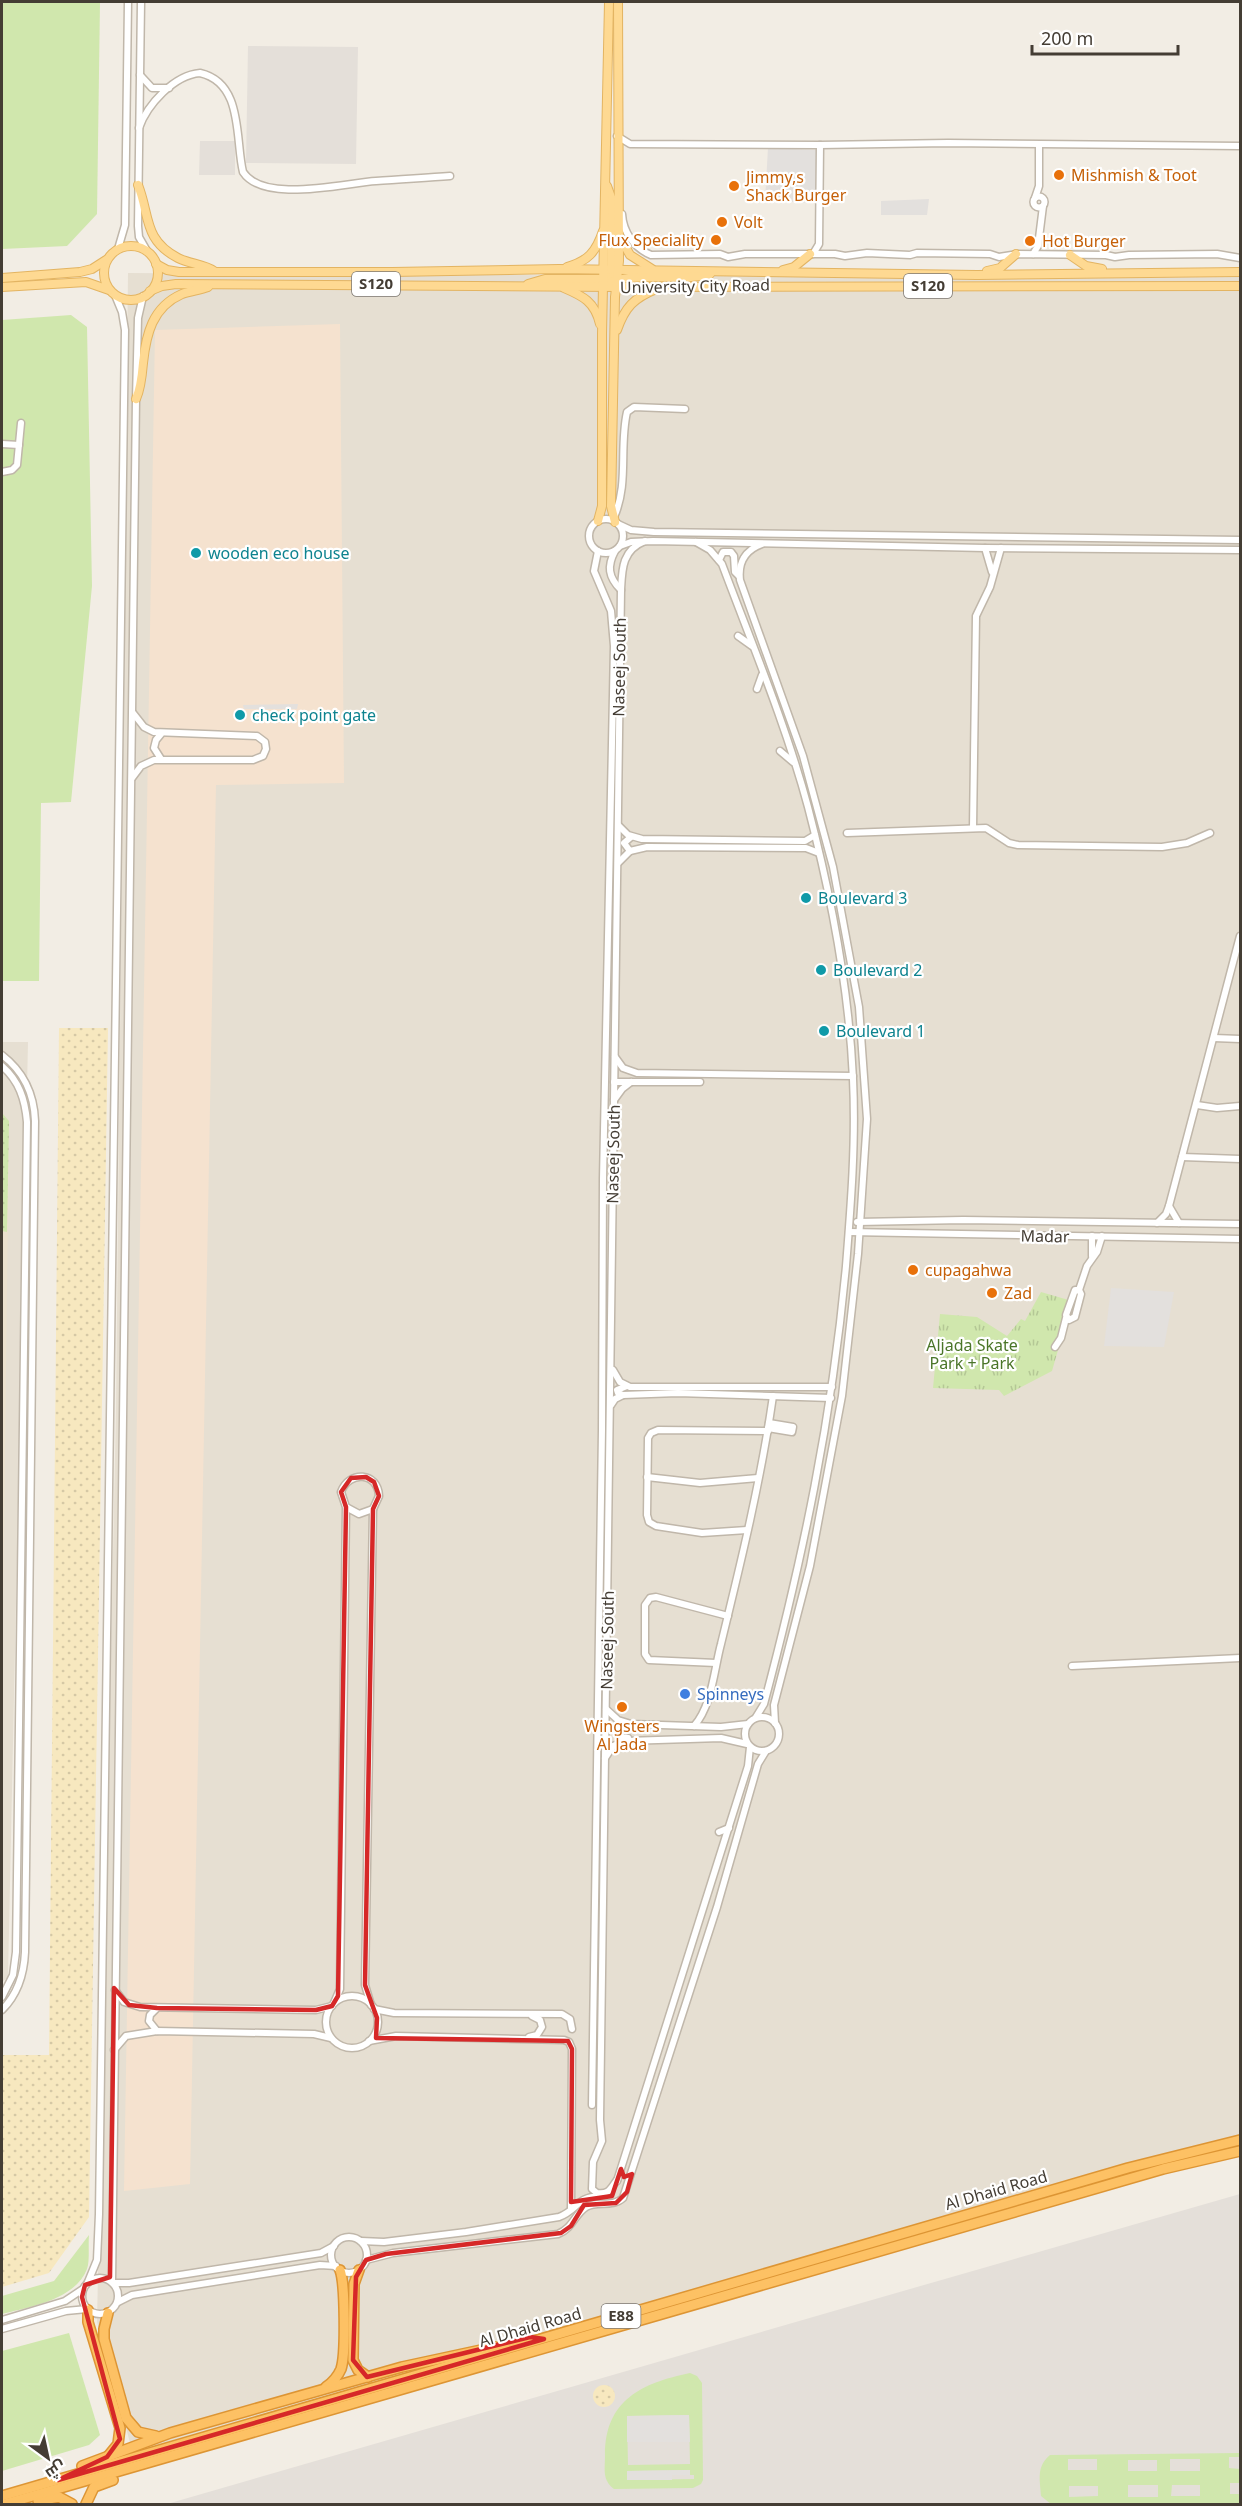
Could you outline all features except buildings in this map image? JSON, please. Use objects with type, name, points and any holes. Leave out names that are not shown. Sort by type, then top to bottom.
[{"type":"highway","name":"Al Dhaid Road","points":[[2,2496],[1106,2174],[1240,2140]]},
{"type":"highway","name":"Al Dhaid Road","points":[[5,2505],[1163,2169],[1240,2151]]},
{"type":"highway","points":[[323,2389],[338,2375],[342,2361],[343,2283],[338,2268]]},
{"type":"highway","points":[[359,2270],[354,2284],[353,2360],[358,2370],[368,2377]]},
{"type":"highway","points":[[87,2309],[88,2322],[120,2428],[118,2444],[107,2457]]},
{"type":"highway","points":[[108,2313],[104,2339],[126,2418],[133,2428],[144,2435],[157,2436],[414,2364],[476,2352],[530,2337],[543,2339]]},
{"type":"highway","points":[[58,2480],[70,2471],[170,2433]]},
{"type":"highway","points":[[86,2505],[90,2493],[97,2485],[147,2469],[163,2458]]},
{"type":"highway","points":[[27,2505],[54,2497],[63,2499],[72,2505]]},
{"type":"main road","points":[[609,2],[605,224],[615,337],[611,506],[616,521]]},
{"type":"main road","points":[[598,521],[602,506],[602,334],[619,233],[616,136],[618,2]]},
{"type":"main road","points":[[138,185],[146,220],[158,242],[177,258],[207,267],[215,272]]},
{"type":"main road","points":[[606,185],[612,200],[611,278]]},
{"type":"main road","points":[[559,269],[578,264],[589,258],[597,247],[605,224]]},
{"type":"main road","points":[[619,233],[630,255],[656,270]]},
{"type":"main road","points":[[2,278],[80,272],[97,266],[118,249],[136,246],[147,251],[156,264],[157,278],[147,294],[132,300],[86,282],[2,287]]},
{"type":"main road","points":[[774,273],[794,267],[811,254]]},
{"type":"main road","points":[[977,275],[998,269],[1016,255]]},
{"type":"main road","points":[[1070,255],[1088,267],[1111,273]]},
{"type":"main road","points":[[107,259],[104,275],[112,292]]},
{"type":"main road","name":"University City Road","points":[[156,264],[174,272],[559,269],[661,287],[1240,286]]},
{"type":"main road","name":"University City Road","points":[[147,294],[171,284],[560,287],[656,270],[977,275],[1240,272]]},
{"type":"main road","points":[[525,285],[540,280],[690,278],[716,272]]},
{"type":"main road","points":[[136,399],[140,388],[146,341],[154,318],[164,306],[177,297],[213,284]]},
{"type":"main road","points":[[560,287],[590,302],[597,312],[602,334]]},
{"type":"main road","points":[[615,337],[621,317],[629,304],[638,296],[661,287]]},
{"type":"street","points":[[118,249],[125,225],[128,2]]},
{"type":"street","points":[[141,2],[139,232],[147,251]]},
{"type":"street","points":[[139,128],[148,107],[188,76],[200,73],[210,77],[230,99],[236,115],[243,172],[256,184],[278,189],[305,189],[450,176]]},
{"type":"street","points":[[140,75],[152,88],[170,88]]},
{"type":"street","points":[[616,136],[630,144],[948,143],[1240,146]]},
{"type":"street","points":[[617,154],[630,144]]},
{"type":"street","points":[[811,254],[817,249],[819,241],[820,145]]},
{"type":"street","points":[[1032,254],[1039,242],[1040,207],[1044,202],[1039,198],[1039,145]]},
{"type":"street","points":[[618,197],[622,206],[624,231],[641,250],[651,255],[720,254],[730,257],[917,253],[988,254],[999,257],[1032,254],[1115,257],[1217,254],[1240,258]]},
{"type":"street","points":[[819,241],[826,254]]},
{"type":"street","points":[[1039,242],[1046,254]]},
{"type":"street","points":[[112,292],[122,312],[125,330],[98,2224],[97,2260],[84,2289],[82,2301],[87,2309],[96,2314],[108,2313],[118,2302],[132,2295],[321,2265],[351,2272],[359,2270],[366,2260],[367,2250],[361,2241]]},
{"type":"street","points":[[118,2302],[118,2292],[112,2282],[113,2051],[136,399],[138,318],[147,294]]},
{"type":"street","points":[[621,590],[609,571],[610,561],[623,536],[616,521],[622,495],[623,449],[628,410],[634,407],[685,409]]},
{"type":"street","points":[[2,472],[16,467],[21,423]]},
{"type":"street","points":[[2,444],[19,445]]},
{"type":"street","points":[[1240,540],[810,536],[635,531],[609,519],[598,521],[593,526],[590,536],[592,546],[605,553],[631,542],[645,541],[986,548],[1240,550]]},
{"type":"street","points":[[810,536],[810,545]]},
{"type":"street","name":"Naseej South","points":[[617,2180],[606,2194],[598,2194],[592,2189],[593,2162],[602,2138],[600,2120],[604,1758],[614,1101],[617,1082],[614,1056],[621,590],[625,558],[632,549],[645,541]]},
{"type":"street","points":[[88,2282],[98,2278],[129,2283],[321,2253],[345,2237],[353,2237],[361,2241],[384,2242],[560,2217],[582,2199],[610,2194],[621,2169],[749,1762],[749,1745],[744,1732],[748,1724],[756,1717],[765,1698],[808,1526],[831,1398],[849,1232],[854,1140],[853,1076],[842,976],[815,835],[794,764],[719,560],[710,550],[696,542]]},
{"type":"street","points":[[739,576],[745,556],[762,544]]},
{"type":"street","points":[[986,548],[993,579]]},
{"type":"street","points":[[974,828],[975,625],[978,608],[993,579],[1001,548]]},
{"type":"street","points":[[592,2105],[603,1407],[603,1164],[614,646],[611,610],[594,571],[598,550]]},
{"type":"street","points":[[604,1758],[610,1749],[619,1743],[721,1738],[749,1745],[758,1751],[774,1746],[778,1739],[779,1730],[775,1722],[774,1705],[810,1566],[841,1404],[861,1222],[866,1140],[865,1076],[859,1007],[833,867],[808,774],[739,576],[735,572],[734,556],[731,552],[723,552],[719,560]]},
{"type":"street","points":[[738,636],[752,646]]},
{"type":"street","points":[[757,689],[762,675]]},
{"type":"street","points":[[131,782],[141,766],[161,759],[257,760],[266,750],[263,739],[257,736],[161,734],[144,727],[136,718],[132,708]]},
{"type":"street","points":[[161,734],[154,748],[161,759]]},
{"type":"street","points":[[780,751],[794,764]]},
{"type":"street","points":[[618,824],[622,832],[631,837],[809,840],[815,835]]},
{"type":"street","points":[[847,833],[974,828],[991,830],[1009,843],[1021,845],[1162,847],[1187,843],[1210,833]]},
{"type":"street","points":[[705,840],[714,834]]},
{"type":"street","points":[[630,851],[624,843],[627,838],[631,837]]},
{"type":"street","points":[[809,840],[811,845],[809,848]]},
{"type":"street","points":[[616,866],[630,851],[647,847],[809,848],[819,853]]},
{"type":"street","points":[[1157,1223],[1166,1214],[1169,1206],[1240,936]]},
{"type":"street","points":[[1232,969],[1240,971]]},
{"type":"street","points":[[1214,1038],[1240,1039]]},
{"type":"street","points":[[2,1055],[24,1078],[35,1110],[24,1966],[15,1992],[2,2010]]},
{"type":"street","points":[[614,1056],[626,1070],[637,1073],[853,1076]]},
{"type":"street","points":[[2,1066],[20,1089],[26,1111],[15,1964],[9,1985],[2,1997]]},
{"type":"street","points":[[617,1082],[626,1070]]},
{"type":"street","points":[[617,1082],[699,1083]]},
{"type":"street","points":[[614,1101],[619,1091],[631,1082]]},
{"type":"street","points":[[1197,1105],[1217,1108],[1240,1106]]},
{"type":"street","points":[[1182,1157],[1240,1160]]},
{"type":"street","points":[[1169,1206],[1179,1223]]},
{"type":"street","name":"Madar","points":[[849,1222],[963,1220],[1240,1224]]},
{"type":"street","name":"Madar","points":[[849,1232],[1240,1239]]},
{"type":"street","points":[[1055,1347],[1062,1338],[1066,1318],[1071,1320],[1075,1317],[1081,1295],[1079,1290],[1092,1256],[1092,1236]]},
{"type":"street","points":[[1092,1256],[1097,1252],[1102,1236]]},
{"type":"street","points":[[23,1367],[27,1369],[32,1386]]},
{"type":"street","points":[[611,1367],[617,1379],[628,1386]]},
{"type":"street","points":[[831,1398],[623,1395],[618,1393],[617,1389],[628,1386],[832,1387]]},
{"type":"street","points":[[610,1406],[623,1395]]},
{"type":"street","points":[[694,1726],[705,1710],[728,1616],[773,1396]]},
{"type":"street","points":[[747,1530],[702,1533],[652,1525],[647,1515],[648,1438],[655,1431],[768,1427]]},
{"type":"street","points":[[361,1476],[370,1479],[379,1491],[378,1501],[373,1509],[365,1985],[377,2018],[377,2028],[369,2041],[362,2046],[352,2048],[341,2045],[332,2038],[327,2029],[326,2020],[340,1989],[346,1507],[341,1497],[343,1486],[351,1478],[361,1476]]},
{"type":"street","points":[[647,1477],[700,1483],[758,1478]]},
{"type":"street","points":[[346,1507],[359,1514],[373,1509]]},
{"type":"street","points":[[716,1663],[649,1660],[645,1652],[645,1605],[650,1598],[656,1597],[728,1616]]},
{"type":"street","points":[[1072,1666],[1240,1658]]},
{"type":"street","points":[[606,1709],[621,1722],[638,1725]]},
{"type":"street","points":[[705,1710],[713,1727]]},
{"type":"street","points":[[756,1717],[764,1717],[775,1722]]},
{"type":"street","points":[[644,1741],[621,1738],[618,1734],[621,1727],[638,1725],[713,1727],[748,1724]]},
{"type":"street","points":[[18,1743],[23,1751],[28,1747]]},
{"type":"street","points":[[366,2260],[393,2253],[561,2233],[569,2228],[585,2208],[620,2201],[627,2192],[717,1907],[756,1768],[766,1750]]},
{"type":"street","points":[[718,1832],[729,1828]]},
{"type":"street","points":[[114,1988],[120,1998],[129,2005],[157,2008],[316,2010],[333,2005],[344,1998],[356,1997],[372,2007],[394,2013],[564,2014],[570,2019],[572,2029]]},
{"type":"street","points":[[157,2008],[149,2018],[152,2027],[157,2031]]},
{"type":"street","points":[[517,2039],[535,2036],[542,2027],[536,2017],[519,2014]]},
{"type":"street","points":[[113,2051],[118,2042],[126,2036],[157,2031],[314,2034],[332,2038]]},
{"type":"street","points":[[369,2041],[396,2036],[564,2040],[569,2042],[572,2047],[570,2211]]},
{"type":"street","points":[[621,2169],[624,2174],[632,2174]]},
{"type":"street","points":[[528,2222],[546,2223],[550,2227],[547,2232],[529,2237]]},
{"type":"street","points":[[334,2246],[332,2254],[338,2268]]},
{"type":"street","points":[[2,2320],[65,2301],[84,2289]]},
{"type":"street","points":[[2,2329],[66,2311],[87,2309]]},
{"type":"highlighted area","points":[[366,1477],[374,1482],[379,1496],[373,1509],[365,1985],[377,2018],[376,2038],[568,2041],[572,2049],[571,2202],[612,2196],[621,2169],[624,2177],[632,2174],[627,2192],[616,2203],[584,2205],[571,2226],[561,2233],[386,2254],[366,2260],[356,2277],[353,2360],[367,2377],[530,2337],[544,2339],[58,2480],[107,2457],[120,2439],[82,2297],[85,2285],[110,2277],[114,1988],[129,2005],[157,2008],[316,2010],[332,2006],[338,1996],[346,1507],[341,1492],[351,1478]]},
{"type":"shaded area","points":[[248,46],[358,47],[356,164],[246,163]]},
{"type":"shaded area","points":[[200,141],[235,141],[235,175],[199,175]]},
{"type":"shaded area","points":[[768,148],[817,150],[819,203],[765,201]]},
{"type":"shaded area","points":[[929,199],[927,215],[881,215],[881,201]]},
{"type":"shaded area","points":[[128,273],[1240,277],[1240,2145],[1144,2169],[825,2260],[135,2461],[97,2322],[116,1409]]},
{"type":"shaded area","points":[[340,324],[344,783],[216,785],[190,2184],[124,2191],[155,330]]},
{"type":"shaded area","points":[[298,704],[297,709],[244,709],[243,705]]},
{"type":"shaded area","points":[[2,1042],[28,1042],[8,1977],[2,1982]]},
{"type":"shaded area","points":[[2,1113],[9,1122],[2,1700]]},
{"type":"shaded area","points":[[1111,1288],[1174,1292],[1164,1347],[1104,1346]]},
{"type":"shaded area","points":[[1240,2194],[1240,2504],[167,2504],[858,2304]]},
{"type":"shaded area","points":[[689,2415],[690,2442],[627,2442],[627,2416]]},
{"type":"shaded area","points":[[690,2470],[690,2475],[672,2475],[672,2480],[627,2480],[627,2471]]},
{"type":"green space","points":[[2,2],[100,2],[97,214],[67,246],[2,249]]},
{"type":"green space","points":[[71,315],[87,327],[92,586],[71,802],[41,803],[39,981],[2,981],[2,320]]},
{"type":"green space","points":[[2,1113],[9,1121],[7,1232],[2,1231]]},
{"type":"green space","name":"Aljada Skate Park + Park","points":[[1041,1292],[1072,1301],[1052,1371],[1004,1396],[999,1390],[933,1388],[940,1314],[977,1317],[1007,1336],[1021,1319],[1025,1321]]},
{"type":"green space","points":[[89,2235],[87,2269],[81,2280],[62,2295],[38,2305],[2,2314],[2,2296],[54,2281]]},
{"type":"green space","points":[[69,2333],[100,2435],[89,2445],[2,2471],[2,2351]]},
{"type":"green space","points":[[690,2373],[697,2376],[702,2383],[703,2480],[701,2484],[693,2488],[614,2489],[606,2478],[605,2470],[607,2436],[612,2420],[619,2408],[630,2397],[656,2382]],"holes":[[[689,2415],[690,2464],[628,2465],[627,2416]],[[690,2470],[690,2475],[694,2475],[694,2479],[627,2480],[627,2471]]]},
{"type":"green space","points":[[1240,2453],[1240,2457],[1229,2457],[1229,2468],[1240,2469],[1240,2483],[1230,2483],[1230,2494],[1240,2494],[1240,2503],[1051,2504],[1041,2496],[1040,2479],[1043,2464],[1050,2455]],"holes":[[[1068,2459],[1097,2459],[1097,2470],[1068,2470]],[[1170,2459],[1200,2459],[1200,2471],[1170,2471]],[[1128,2460],[1157,2460],[1157,2471],[1128,2471]],[[1128,2485],[1158,2485],[1158,2497],[1128,2497]],[[1172,2485],[1200,2485],[1200,2496],[1171,2496]],[[1069,2486],[1098,2486],[1098,2496],[1069,2497]]]},
{"type":"sand","points":[[59,1028],[108,1028],[89,2217],[49,2273],[2,2287],[2,2055],[49,2055]]},
{"type":"sand","points":[[604,2385],[612,2388],[615,2396],[612,2404],[604,2407],[596,2404],[593,2396],[596,2388]]},
{"type":"place","name":"Mishmish & Toot","points":[[1059,175]]},
{"type":"place","name":"Jimmy,s Shack Burger","points":[[734,186]]},
{"type":"place","name":"Volt","points":[[722,222]]},
{"type":"place","name":"Flux Speciality","points":[[716,240]]},
{"type":"place","name":"Hot Burger","points":[[1030,241]]},
{"type":"place","name":"wooden eco house","points":[[196,553]]},
{"type":"place","name":"check point gate","points":[[240,715]]},
{"type":"place","name":"Boulevard 3","points":[[806,898]]},
{"type":"place","name":"Boulevard 2","points":[[821,970]]},
{"type":"place","name":"Boulevard 1","points":[[824,1031]]},
{"type":"place","name":"cupagahwa","points":[[913,1270]]},
{"type":"place","name":"Zad","points":[[992,1293]]},
{"type":"place","name":"Spinneys","points":[[685,1694]]},
{"type":"place","name":"Wingsters Al Jada","points":[[622,1707]]}]
